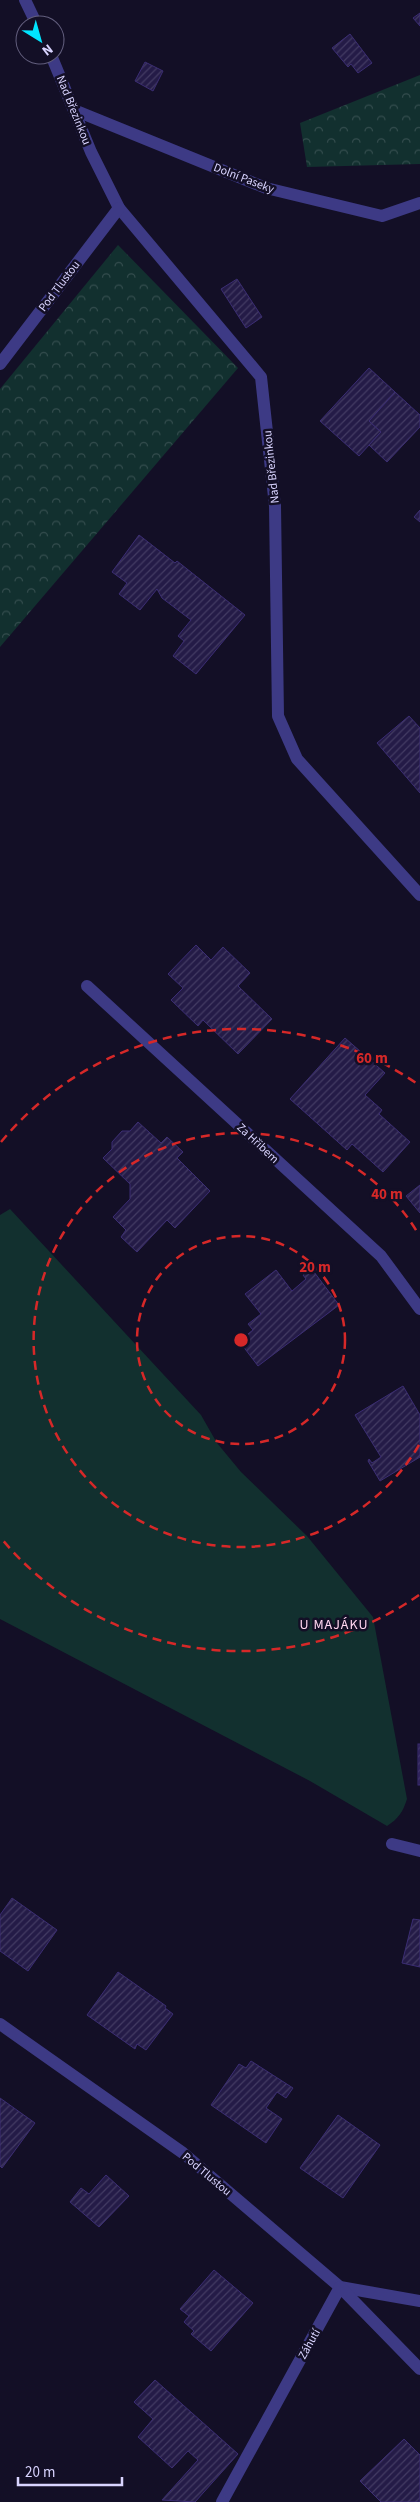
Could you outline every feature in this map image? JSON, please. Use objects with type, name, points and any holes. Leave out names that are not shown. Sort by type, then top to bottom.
[{"type":"street","points":[[25,0],[32,15]]},
{"type":"street","name":"Nad Březinkou","points":[[55,65],[91,152],[118,208],[261,377],[275,506],[278,716],[297,759],[420,895]]},
{"type":"street","name":"Dolní Paseky","points":[[74,110],[266,188],[382,216],[420,203]]},
{"type":"street","name":"Pod Tlustou","points":[[0,364],[118,208]]},
{"type":"street","name":"Za Hřibem","points":[[87,986],[381,1256],[420,1309]]},
{"type":"street","points":[[392,1844],[420,1851]]},
{"type":"street","name":"Pod Tlustou","points":[[0,2024],[182,2153],[340,2286],[420,2301]]},
{"type":"street","points":[[340,2286],[420,2369]]},
{"type":"street","name":"Záhutí","points":[[222,2502],[340,2286]]},
{"type":"green space","points":[[420,75],[420,164],[307,167],[300,123]]},
{"type":"green space","points":[[118,245],[238,368],[0,647],[0,389]]},
{"type":"green space","points":[[10,1209],[201,1415],[217,1443],[241,1472],[307,1536],[373,1617],[407,1799],[400,1815],[387,1826],[310,1781],[0,1619],[0,1215]]},
{"type":"building","points":[[420,13],[420,26],[413,18]]},
{"type":"building","points":[[350,34],[372,63],[358,73],[351,64],[348,67],[332,48]]},
{"type":"building","points":[[145,62],[163,71],[153,91],[135,81]]},
{"type":"building","points":[[237,279],[262,317],[246,328],[221,289]]},
{"type":"building","points":[[369,368],[395,392],[369,421],[381,432],[359,456],[320,421]]},
{"type":"building","points":[[395,392],[420,415],[420,427],[387,462],[369,445],[381,432],[369,421]]},
{"type":"building","points":[[420,510],[420,522],[414,517]]},
{"type":"building","points":[[139,535],[175,563],[177,561],[245,615],[196,674],[173,656],[184,641],[178,636],[191,620],[162,598],[157,589],[140,610],[119,594],[127,583],[112,572]]},
{"type":"building","points":[[409,716],[420,728],[420,793],[377,743]]},
{"type":"building","points":[[196,945],[211,960],[223,947],[250,973],[238,986],[272,1019],[238,1054],[203,1020],[198,1026],[171,1000],[183,988],[168,974]]},
{"type":"building","points":[[345,1038],[385,1073],[365,1095],[382,1110],[379,1114],[410,1142],[383,1172],[352,1144],[347,1150],[290,1099]]},
{"type":"building","points":[[138,1122],[161,1143],[167,1137],[183,1152],[177,1158],[210,1191],[175,1228],[167,1220],[137,1252],[121,1237],[126,1230],[113,1217],[130,1199],[130,1184],[103,1158],[112,1149],[112,1142],[122,1131],[130,1131]]},
{"type":"building","points":[[420,1185],[420,1213],[406,1196]]},
{"type":"building","points":[[311,1268],[339,1305],[258,1366],[239,1341],[253,1330],[248,1324],[261,1314],[245,1294],[276,1270],[292,1291],[306,1279],[303,1275]]},
{"type":"building","points":[[403,1386],[420,1415],[420,1457],[380,1481],[368,1461],[369,1459],[372,1463],[381,1457],[355,1415]]},
{"type":"building","points":[[418,1744],[420,1744],[420,1785],[418,1785]]},
{"type":"building","points":[[12,1898],[57,1930],[28,1971],[0,1951],[0,1915]]},
{"type":"building","points":[[413,1919],[420,1920],[420,1967],[402,1963]]},
{"type":"building","points":[[118,1972],[166,2006],[165,2008],[173,2014],[146,2050],[137,2044],[135,2049],[87,2015]]},
{"type":"building","points":[[251,2061],[293,2088],[286,2098],[277,2092],[266,2108],[282,2119],[266,2143],[211,2105],[239,2064],[246,2068]]},
{"type":"building","points":[[0,2098],[35,2123],[2,2168],[0,2166]]},
{"type":"building","points":[[338,2115],[380,2145],[343,2198],[300,2168]]},
{"type":"building","points":[[106,2175],[129,2196],[99,2227],[70,2202],[81,2188],[89,2194]]},
{"type":"building","points":[[214,2270],[253,2303],[211,2351],[191,2334],[194,2331],[184,2322],[189,2316],[180,2309]]},
{"type":"building","points":[[155,2380],[238,2454],[195,2502],[162,2500],[198,2460],[188,2451],[172,2468],[138,2437],[153,2419],[134,2402]]},
{"type":"building","points":[[404,2439],[420,2455],[420,2502],[381,2502],[360,2481]]},
{"type":"district","name":"U MAJÁKU","points":[[334,1624]]}]
